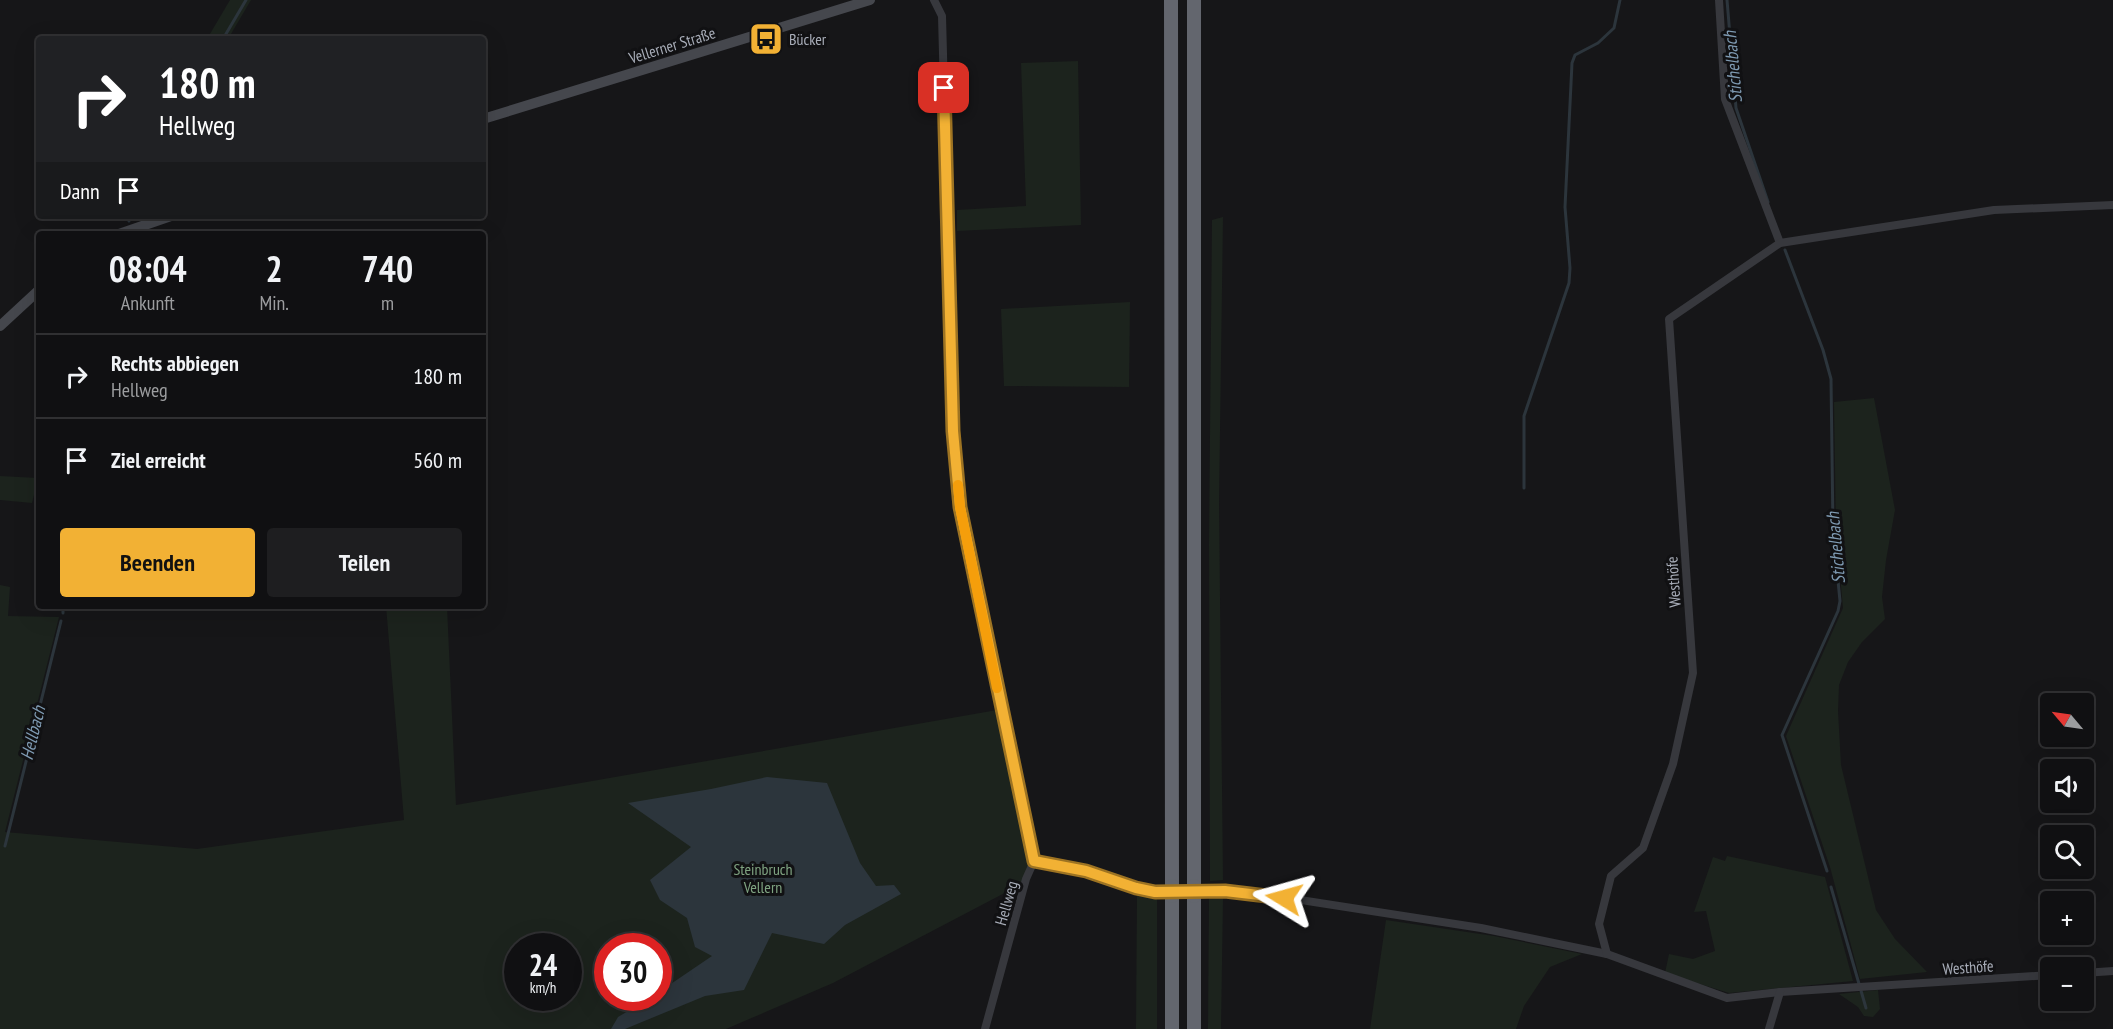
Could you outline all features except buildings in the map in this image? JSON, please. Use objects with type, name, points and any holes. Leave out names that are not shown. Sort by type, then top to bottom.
[{"type":"highway","points":[[1171,0],[1172,1029]]},
{"type":"highway","points":[[1194,0],[1194,1029]]},
{"type":"main road","name":"Vellerner Straße","points":[[486,118],[870,0]]},
{"type":"main road","points":[[128,231],[162,219]]},
{"type":"main road","points":[[0,326],[36,293]]},
{"type":"street","points":[[934,0],[942,16],[953,431],[960,507],[1034,861]]},
{"type":"street","points":[[1719,0],[1725,99],[1780,243],[1994,210],[2113,205]]},
{"type":"street","name":"Westhöfe","points":[[1607,954],[1599,924],[1611,876],[1643,848],[1673,764],[1693,673],[1669,319],[1780,243]]},
{"type":"street","name":"Westhöfe","points":[[1034,861],[1086,871],[1155,892],[1225,891],[1262,894],[1481,928],[1607,954],[1727,998],[1780,992],[2040,976]]},
{"type":"street","name":"Hellweg","points":[[985,1029],[1026,879],[1034,861]]},
{"type":"street","points":[[2094,972],[2113,971]]},
{"type":"street","points":[[1769,1029],[1780,992]]},
{"type":"green space","points":[[230,0],[251,0],[230,36],[209,36]]},
{"type":"green space","points":[[1078,61],[1081,225],[957,231],[957,210],[1026,206],[1021,63]]},
{"type":"green space","points":[[1223,217],[1219,503],[1223,880],[1210,881],[1209,545],[1212,220]]},
{"type":"green space","points":[[1130,302],[1129,387],[1004,386],[1001,309]]},
{"type":"green space","points":[[1874,398],[1895,510],[1882,597],[1885,619],[1862,642],[1848,662],[1839,685],[1841,765],[1876,910],[1895,939],[1927,972],[1860,979],[1830,867],[1786,736],[1843,608],[1836,530],[1834,402]]},
{"type":"green space","points":[[0,476],[36,478],[32,503],[0,500]]},
{"type":"green space","name":"Steinbruch Vellern","points":[[0,585],[10,587],[8,616],[59,617],[5,832],[197,849],[404,820],[386,609],[447,609],[456,805],[997,710],[1034,861],[1026,879],[1020,885],[833,983],[726,1029],[0,1029]]},
{"type":"green space","points":[[1727,856],[1825,877],[1853,981],[1729,993],[1665,973],[1669,954],[1693,959],[1715,951],[1706,911],[1694,912],[1713,857],[1725,861]]},
{"type":"green space","points":[[1137,896],[1157,898],[1157,1029],[1136,1029]]},
{"type":"green space","points":[[1209,898],[1223,898],[1221,1029],[1208,1029]]},
{"type":"green space","points":[[1386,920],[1494,936],[1582,954],[1550,967],[1524,1006],[1516,1029],[1370,1029]]},
{"type":"green space","points":[[1878,990],[1880,1009],[1873,1017],[1864,1016],[1858,1007],[1839,994]]},
{"type":"shaded area","points":[[767,777],[827,783],[860,863],[876,886],[894,885],[901,894],[845,925],[824,944],[772,933],[744,990],[705,996],[672,1010],[672,983],[712,956],[695,947],[687,918],[660,900],[650,880],[691,847],[628,803]]},
{"type":"shaded area","points":[[628,1011],[669,1011],[625,1029],[611,1029],[618,1017]]},
{"type":"waterway","name":"Hellbach","points":[[225,36],[246,0]]},
{"type":"waterway","points":[[1524,488],[1524,416],[1569,283],[1565,207],[1572,63],[1575,55],[1598,43],[1614,28],[1620,0]]},
{"type":"waterway","name":"Stichelbach","points":[[1727,0],[1736,108],[1768,202]]},
{"type":"waterway","name":"Stichelbach","points":[[1785,250],[1823,350],[1831,379],[1833,530],[1840,601],[1838,611],[1782,735],[1827,871]]},
{"type":"waterway","name":"Hellbach","points":[[5,846],[61,621]]},
{"type":"waterway","name":"Stichelbach","points":[[1831,887],[1866,1008]]},
{"type":"slow traffic","points":[[958,485],[960,507],[997,688]]},
{"type":"place","name":"Bücker","points":[[766,39]]},
{"type":"route","points":[[944,88],[953,431],[960,507],[1034,861],[1086,871],[1155,892],[1225,891],[1284,898]]}]
